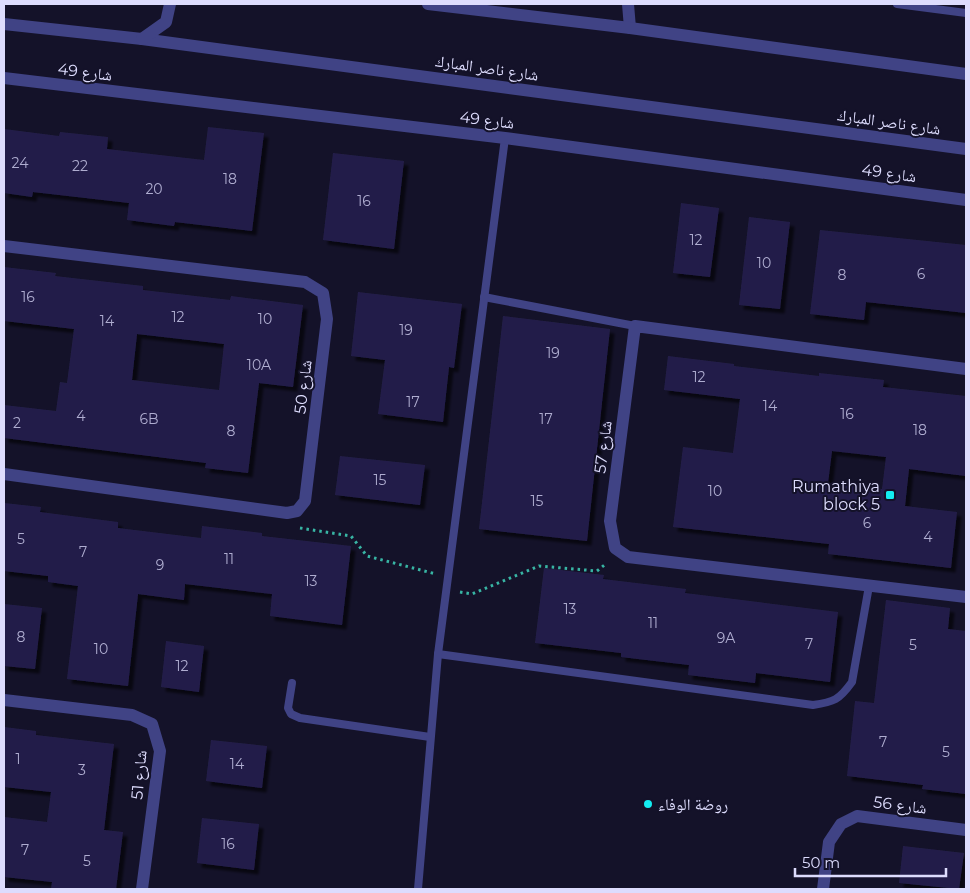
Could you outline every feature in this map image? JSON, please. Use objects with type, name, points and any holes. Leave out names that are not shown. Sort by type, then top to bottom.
[{"type":"street","points":[[142,39],[166,22],[170,4]]},
{"type":"street","points":[[428,4],[463,6],[966,74]]},
{"type":"street","points":[[628,4],[630,28]]},
{"type":"street","name":"شارع ناصر المبارك","points":[[4,24],[142,39],[966,149]]},
{"type":"street","name":"شارع 49","points":[[4,78],[505,138],[966,200]]},
{"type":"street","name":"شارع 50","points":[[4,246],[305,282],[323,292],[327,319],[305,501],[297,510],[287,513],[4,474]]},
{"type":"street","points":[[635,326],[966,369]]},
{"type":"street","name":"شارع 57","points":[[621,552],[615,548],[610,521],[635,326]]},
{"type":"street","points":[[621,552],[628,557],[966,597]]},
{"type":"street","name":"شارع 51","points":[[4,700],[132,715],[152,724],[160,751],[142,889]]},
{"type":"street","name":"شارع 56","points":[[823,889],[829,842],[840,824],[857,816],[966,830]]},
{"type":"lane","points":[[897,4],[966,13]]},
{"type":"lane","points":[[418,889],[438,654],[505,138]]},
{"type":"lane","points":[[484,297],[635,326]]},
{"type":"lane","points":[[438,654],[813,705],[833,702],[843,694],[852,682],[869,586]]},
{"type":"lane","points":[[292,683],[288,708],[291,714],[300,718],[430,737]]},
{"type":"path","points":[[280,512],[287,526],[351,536],[367,556],[448,578]]},
{"type":"path","points":[[447,590],[472,594],[539,566],[597,570],[621,552]]},
{"type":"building","points":[[208,127],[264,133],[252,231],[175,222],[174,226],[127,220],[129,203],[33,192],[32,197],[4,193],[4,129],[59,136],[60,132],[108,137],[107,149],[204,160]]},
{"type":"building","points":[[333,153],[404,161],[394,249],[323,240]]},
{"type":"building","points":[[681,203],[719,208],[710,277],[673,273]]},
{"type":"building","points":[[749,217],[790,222],[780,309],[739,305]]},
{"type":"building","points":[[820,230],[966,245],[966,313],[866,302],[864,320],[810,314]]},
{"type":"building","points":[[4,267],[56,273],[55,276],[143,286],[143,290],[230,300],[231,296],[303,305],[293,387],[259,383],[248,473],[205,468],[206,463],[4,438],[4,405],[56,411],[60,382],[67,383],[74,329],[4,321]],"holes":[[[137,334],[224,344],[219,390],[132,380]]]},
{"type":"building","points":[[358,292],[462,304],[454,368],[449,367],[443,422],[378,414],[385,360],[351,356]]},
{"type":"building","points":[[503,316],[610,329],[587,541],[479,529]]},
{"type":"building","points":[[668,356],[819,376],[819,373],[884,380],[883,387],[966,396],[966,476],[909,469],[905,506],[957,512],[951,568],[828,554],[829,544],[673,527],[683,447],[733,453],[740,399],[664,390]],"holes":[[[832,451],[886,457],[882,489],[828,483]]]},
{"type":"building","points":[[340,456],[425,465],[420,505],[335,495]]},
{"type":"building","points":[[4,503],[41,507],[40,512],[118,522],[118,528],[201,538],[202,526],[262,533],[262,536],[351,546],[342,625],[270,616],[272,594],[185,584],[184,600],[138,594],[128,686],[67,679],[78,586],[48,582],[48,576],[4,571]]},
{"type":"building","points":[[544,568],[604,575],[603,579],[686,589],[685,593],[838,612],[830,682],[756,673],[755,683],[688,675],[689,665],[621,657],[621,653],[535,643]]},
{"type":"building","points":[[886,600],[950,608],[948,629],[966,631],[966,794],[922,789],[923,785],[847,776],[855,701],[874,703]]},
{"type":"building","points":[[4,604],[42,608],[35,669],[4,666]]},
{"type":"building","points":[[166,641],[204,646],[199,692],[161,687]]},
{"type":"building","points":[[4,727],[36,731],[36,735],[114,744],[104,830],[123,832],[116,889],[51,889],[52,882],[4,877],[4,817],[47,822],[51,792],[4,787]]},
{"type":"building","points":[[211,740],[267,746],[262,788],[206,781]]},
{"type":"building","points":[[202,818],[259,824],[254,870],[197,863]]},
{"type":"building","points":[[903,846],[964,853],[959,889],[899,883]]},
{"type":"place","name":"Rumathiya block 5","points":[[890,495]]},
{"type":"place","name":"روضة الوفاء","points":[[648,804]]}]
